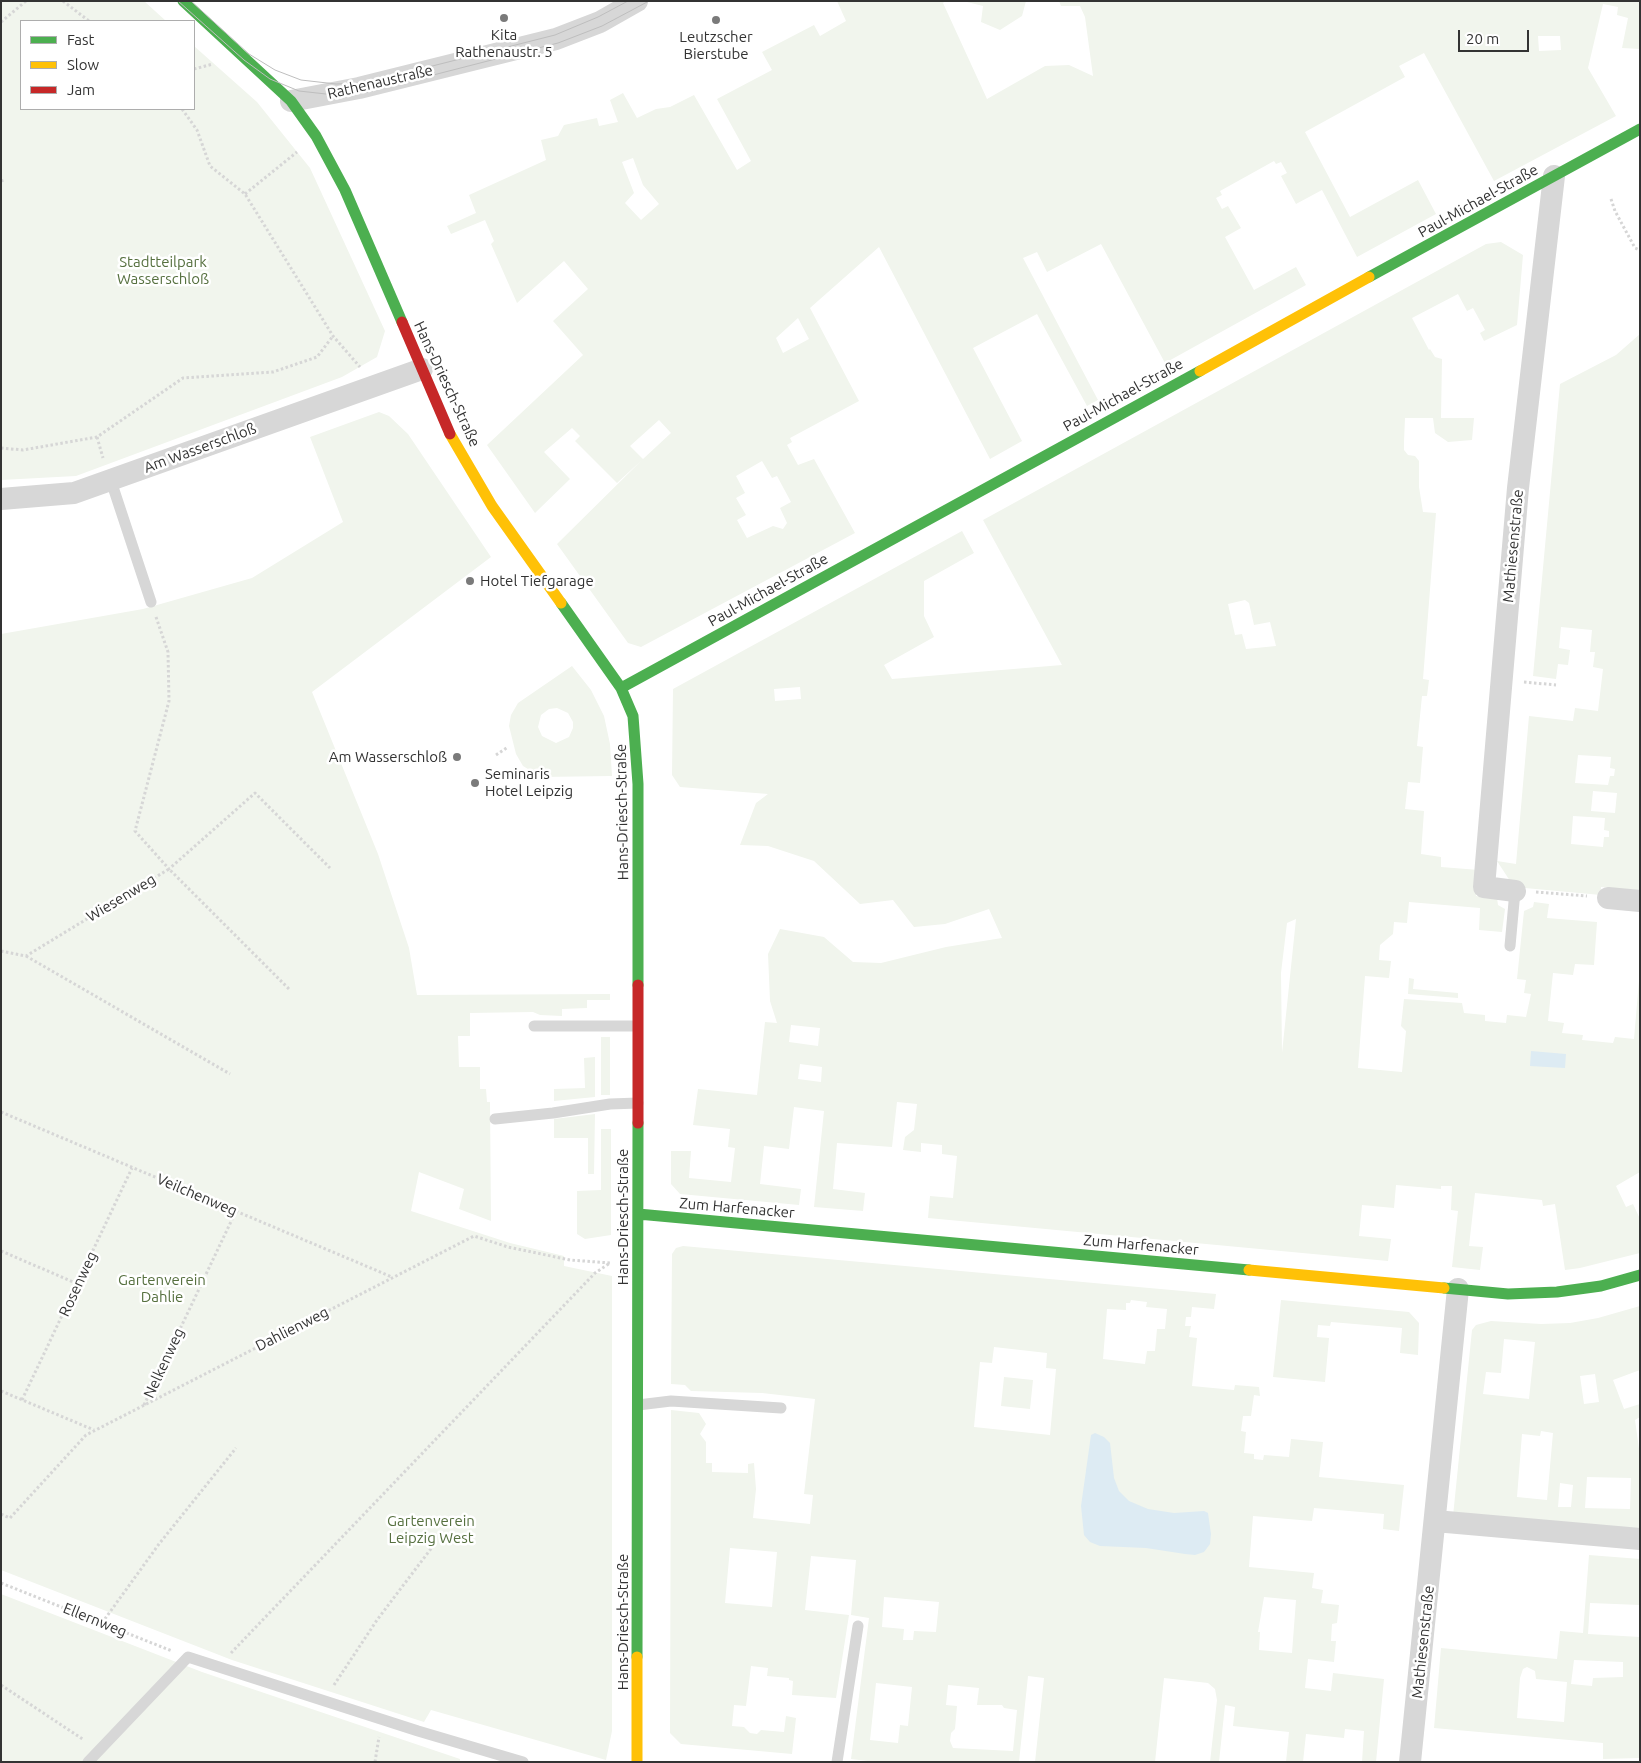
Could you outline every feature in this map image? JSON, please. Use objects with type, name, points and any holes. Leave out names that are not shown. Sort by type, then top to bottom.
[{"type":"street","name":"Hans-Driesch-Straße","points":[[183,1],[291,101],[316,136],[345,190],[451,436],[492,506],[621,688],[633,716],[637,747],[637,1762]]},
{"type":"street","name":"Rathenaustraße","points":[[291,101],[377,84],[556,39],[600,22],[637,1]]},
{"type":"street","name":"Paul-Michael-Straße","points":[[621,688],[1640,129]]},
{"type":"street","name":"Mathiesenstraße","points":[[1516,891],[1484,887],[1500,680],[1518,488],[1554,176]]},
{"type":"street","name":"Am Wasserschloß","points":[[1,498],[74,492],[111,481],[422,368]]},
{"type":"street","points":[[1608,898],[1640,901]]},
{"type":"street","name":"Zum Harfenacker","points":[[638,1214],[1508,1294],[1557,1292],[1602,1286],[1640,1275]]},
{"type":"street","name":"Mathiesenstraße","points":[[1410,1762],[1458,1289]]},
{"type":"street","points":[[1435,1521],[1640,1539]]},
{"type":"lane","points":[[111,481],[151,602]]},
{"type":"lane","points":[[1510,946],[1516,891]]},
{"type":"lane","points":[[534,1026],[637,1026]]},
{"type":"lane","points":[[495,1119],[553,1113],[610,1104],[638,1103]]},
{"type":"lane","points":[[638,1405],[671,1401],[781,1408]]},
{"type":"lane","points":[[837,1762],[858,1626]]},
{"type":"lane","points":[[88,1762],[188,1657],[326,1702],[523,1762]]},
{"type":"path","points":[[1,22],[26,1]]},
{"type":"path","points":[[63,1],[88,20]]},
{"type":"path","points":[[183,110],[197,130],[210,166],[246,194],[333,336],[374,384]]},
{"type":"path","points":[[246,194],[316,136]]},
{"type":"path","points":[[1611,199],[1615,211],[1635,248],[1640,250]]},
{"type":"path","points":[[1,448],[23,450],[97,437],[183,378],[273,372],[316,357],[333,336]]},
{"type":"path","points":[[151,602],[168,652],[169,701],[134,831],[168,869],[255,793],[330,868]]},
{"type":"path","points":[[1500,680],[1556,685]]},
{"type":"path","points":[[496,755],[508,747]]},
{"type":"path","name":"Wiesenweg","points":[[26,956],[168,869],[290,990]]},
{"type":"path","points":[[1516,891],[1608,898]]},
{"type":"path","points":[[1,951],[26,956],[230,1074]]},
{"type":"path","name":"Veilchenweg","points":[[1,1112],[392,1277]]},
{"type":"path","name":"Rosenweg","points":[[22,1400],[132,1168]]},
{"type":"path","name":"Nelkenweg","points":[[144,1406],[236,1212]]},
{"type":"path","name":"Dahlienweg","points":[[1,1514],[10,1518],[86,1435],[474,1236],[508,1247],[570,1260],[638,1264]]},
{"type":"path","points":[[1,1251],[78,1284]]},
{"type":"path","points":[[216,1667],[595,1273],[610,1263]]},
{"type":"path","points":[[1,1391],[95,1431]]},
{"type":"path","points":[[102,1623],[159,1544],[236,1448]]},
{"type":"path","points":[[326,1702],[339,1676],[377,1620],[433,1546]]},
{"type":"path","name":"Ellernweg","points":[[1,1583],[188,1657]]},
{"type":"path","points":[[1,1685],[99,1751]]},
{"type":"path","points":[[375,1762],[379,1732],[384,1720]]},
{"type":"green space","name":"Stadtteilpark Wasserschloß","points":[[1,1],[144,1],[165,20],[20,20],[20,110],[195,110],[195,47],[257,102],[310,168],[385,331],[377,357],[342,377],[76,476],[1,480]]},
{"type":"green space","points":[[837,1],[945,1],[943,3],[987,99],[1045,66],[1069,65],[1093,76],[1085,17],[1080,6],[1061,6],[1059,1],[1640,1],[1640,49],[1622,48],[1628,18],[1617,15],[1618,7],[1603,4],[1588,68],[1616,116],[1494,181],[1424,53],[1399,66],[1405,77],[1305,132],[1350,217],[1418,180],[1436,214],[1357,257],[1322,190],[1296,204],[1281,176],[1287,173],[1281,162],[1276,164],[1274,161],[1220,191],[1222,195],[1216,198],[1222,209],[1228,206],[1241,228],[1225,237],[1254,290],[1296,267],[1306,285],[1165,363],[1101,244],[1047,272],[1037,252],[1023,258],[1098,400],[1087,406],[1037,314],[973,348],[1022,441],[990,459],[879,247],[810,308],[859,401],[790,438],[792,442],[787,445],[798,465],[814,459],[855,533],[641,647],[628,643],[557,544],[642,460],[617,483],[575,441],[580,436],[572,428],[544,452],[570,479],[535,513],[487,445],[583,355],[553,321],[588,289],[564,261],[517,303],[491,244],[494,241],[485,220],[451,234],[447,226],[476,213],[469,195],[546,160],[541,140],[558,136],[564,125],[597,118],[599,126],[618,122],[610,100],[623,93],[637,118],[656,109],[670,107],[694,95],[737,170],[751,161],[717,99],[772,70],[762,52],[814,25],[820,36],[846,21]],"holes":[[[1538,36],[1560,36],[1561,50],[1539,51]],[[633,158],[643,185],[659,204],[641,220],[625,203],[634,193],[622,162]],[[798,318],[809,339],[783,353],[776,338]],[[659,420],[671,433],[643,459],[630,446]],[[762,461],[772,478],[777,476],[791,502],[780,508],[787,523],[783,529],[773,526],[747,538],[737,520],[746,515],[736,498],[745,493],[736,476]]]},
{"type":"green space","points":[[963,1],[1026,1],[1022,16],[1000,30],[981,22],[983,6]]},
{"type":"green space","points":[[1501,242],[1523,255],[1517,325],[1484,341],[1480,333],[1485,330],[1473,308],[1467,311],[1458,294],[1412,318],[1429,350],[1435,357],[1442,359],[1441,418],[1474,418],[1472,440],[1448,442],[1435,433],[1433,418],[1405,418],[1404,450],[1408,455],[1415,456],[1419,461],[1419,487],[1423,512],[1436,513],[1423,679],[1429,680],[1427,696],[1422,696],[1417,746],[1423,747],[1420,783],[1408,782],[1405,809],[1424,811],[1421,854],[1441,857],[1441,867],[1479,870],[1476,896],[1497,898],[1498,905],[1505,909],[1502,932],[1479,930],[1480,908],[1409,902],[1407,923],[1394,922],[1393,934],[1380,945],[1379,960],[1391,961],[1389,978],[1365,976],[1358,1068],[1402,1072],[1406,1031],[1401,1026],[1404,999],[1462,1003],[1464,1013],[1485,1015],[1485,1021],[1506,1023],[1507,1015],[1526,1017],[1531,994],[1524,993],[1526,980],[1517,979],[1524,911],[1533,907],[1534,902],[1549,904],[1547,918],[1597,922],[1594,965],[1575,964],[1573,975],[1553,973],[1548,1021],[1564,1023],[1562,1033],[1583,1035],[1582,1040],[1613,1043],[1615,1037],[1634,1039],[1640,969],[1640,1172],[1616,1186],[1626,1207],[1633,1204],[1640,1219],[1640,1253],[1565,1270],[1555,1204],[1543,1206],[1542,1200],[1475,1193],[1469,1246],[1483,1247],[1480,1270],[1452,1267],[1458,1211],[1451,1210],[1452,1186],[1441,1186],[1441,1189],[1396,1185],[1394,1208],[1362,1205],[1359,1236],[1391,1239],[1388,1261],[928,1218],[930,1196],[953,1198],[957,1156],[942,1154],[942,1145],[921,1143],[921,1152],[903,1150],[905,1137],[914,1130],[917,1104],[897,1102],[892,1147],[837,1143],[833,1189],[865,1193],[863,1211],[814,1207],[824,1111],[794,1107],[789,1149],[764,1146],[760,1184],[801,1189],[799,1205],[680,1194],[671,1184],[671,1151],[691,1151],[689,1178],[731,1182],[735,1148],[728,1147],[730,1129],[693,1125],[698,1089],[757,1095],[765,1022],[777,1023],[770,1001],[768,954],[780,929],[824,937],[853,962],[881,963],[946,947],[1002,938],[989,909],[945,924],[914,927],[893,900],[860,904],[814,861],[768,846],[740,845],[756,803],[768,794],[680,787],[672,775],[673,689],[962,531],[974,553],[924,581],[924,616],[934,637],[884,665],[892,679],[1062,665],[983,520],[1486,244]],"holes":[[[1245,600],[1249,603],[1254,625],[1270,622],[1276,646],[1246,649],[1242,634],[1235,635],[1228,604]],[[800,687],[801,699],[775,701],[774,689]],[[1296,919],[1282,1053],[1281,973],[1287,923]],[[791,1025],[820,1028],[818,1046],[789,1042]],[[800,1064],[822,1067],[821,1082],[798,1079]]]},
{"type":"green space","points":[[1640,334],[1640,891],[1601,887],[1601,895],[1514,887],[1497,861],[1516,864],[1529,716],[1573,721],[1575,708],[1598,711],[1603,669],[1593,667],[1595,652],[1590,652],[1592,630],[1561,627],[1559,648],[1570,650],[1568,665],[1558,664],[1556,679],[1533,676],[1560,384],[1616,355]],"holes":[[[1578,755],[1611,757],[1610,768],[1615,769],[1614,776],[1610,776],[1608,785],[1575,783]],[[1593,791],[1617,793],[1615,813],[1591,811]],[[1573,816],[1605,818],[1604,830],[1609,831],[1609,837],[1604,837],[1603,847],[1571,844]]]},
{"type":"green space","points":[[379,412],[389,416],[408,434],[491,557],[312,692],[378,854],[409,948],[417,995],[610,994],[610,1000],[587,1000],[587,1008],[562,1009],[562,1016],[540,1015],[533,1012],[470,1013],[470,1036],[458,1036],[459,1067],[480,1067],[480,1089],[486,1089],[487,1102],[490,1102],[491,1221],[459,1209],[464,1189],[419,1172],[411,1211],[510,1243],[564,1256],[564,1266],[612,1276],[612,1731],[606,1760],[431,1710],[424,1722],[232,1660],[1,1570],[1,634],[143,609],[252,578],[343,522],[310,437]]},
{"type":"green space","points":[[572,666],[591,690],[604,716],[610,744],[612,776],[541,777],[523,766],[516,754],[509,726],[511,715],[518,703]],"holes":[[[557,708],[568,713],[573,722],[573,728],[569,737],[556,743],[542,736],[538,727],[541,715],[549,709]]]},
{"type":"green space","points":[[1409,978],[1414,979],[1413,989],[1458,993],[1458,998],[1408,994]]},
{"type":"green space","points":[[601,1037],[610,1037],[610,1095],[601,1095]]},
{"type":"green space","points":[[595,1057],[595,1097],[554,1101],[554,1089],[585,1088],[584,1058]]},
{"type":"green space","points":[[595,1114],[594,1174],[588,1174],[588,1138],[554,1138],[554,1119]]},
{"type":"green space","points":[[601,1129],[611,1129],[611,1235],[585,1239],[577,1234],[577,1191],[601,1190]]},
{"type":"green space","points":[[683,1246],[1216,1294],[1214,1309],[1192,1307],[1191,1317],[1186,1317],[1185,1326],[1191,1326],[1189,1337],[1197,1338],[1192,1386],[1234,1390],[1235,1385],[1259,1387],[1260,1396],[1254,1395],[1251,1416],[1243,1416],[1241,1431],[1246,1432],[1244,1453],[1254,1454],[1254,1459],[1263,1460],[1264,1455],[1289,1457],[1291,1439],[1323,1442],[1319,1477],[1404,1485],[1399,1531],[1383,1529],[1384,1514],[1314,1508],[1312,1521],[1253,1516],[1249,1567],[1314,1573],[1312,1588],[1323,1590],[1321,1603],[1339,1605],[1337,1623],[1332,1624],[1331,1641],[1336,1641],[1334,1662],[1308,1659],[1305,1688],[1331,1691],[1333,1673],[1384,1679],[1376,1762],[1362,1762],[1364,1731],[1345,1729],[1344,1738],[1306,1734],[1303,1762],[1286,1762],[1289,1732],[1233,1726],[1235,1707],[1225,1705],[1219,1762],[1210,1762],[1217,1700],[1215,1689],[1208,1683],[1164,1678],[1155,1762],[1035,1762],[1044,1678],[1028,1676],[1019,1762],[876,1762],[851,1759],[869,1618],[851,1615],[856,1560],[811,1556],[805,1610],[849,1615],[836,1698],[792,1695],[793,1681],[789,1680],[789,1678],[767,1676],[768,1668],[751,1666],[746,1706],[734,1705],[732,1726],[744,1727],[750,1733],[757,1734],[761,1730],[784,1732],[786,1716],[796,1718],[792,1754],[681,1744],[670,1733],[671,1410],[699,1413],[706,1424],[700,1434],[706,1442],[706,1463],[712,1463],[712,1472],[748,1473],[748,1464],[754,1463],[756,1489],[753,1518],[810,1524],[813,1495],[804,1494],[815,1399],[762,1393],[691,1391],[685,1385],[671,1384],[672,1254],[676,1248]],"holes":[[[1131,1300],[1147,1302],[1146,1307],[1167,1309],[1165,1329],[1157,1329],[1155,1351],[1147,1351],[1145,1364],[1103,1359],[1107,1309],[1126,1310],[1126,1303],[1130,1303]],[[994,1347],[1047,1353],[1046,1368],[1056,1369],[1050,1435],[974,1427],[980,1362],[992,1363]],[[730,1548],[777,1552],[772,1607],[725,1603]],[[884,1597],[939,1602],[936,1632],[914,1631],[913,1640],[903,1640],[904,1629],[882,1627]],[[1264,1597],[1296,1600],[1292,1653],[1259,1650],[1260,1632],[1258,1632]],[[876,1683],[912,1687],[908,1726],[900,1725],[898,1743],[870,1740]],[[948,1685],[979,1688],[977,1705],[1002,1705],[1004,1708],[1017,1710],[1013,1751],[953,1748],[950,1741],[951,1733],[955,1729],[957,1706],[946,1705]]]},
{"type":"green space","points":[[1281,1300],[1409,1312],[1419,1323],[1418,1355],[1400,1353],[1402,1328],[1331,1322],[1330,1326],[1318,1325],[1317,1337],[1329,1338],[1325,1382],[1273,1377]]},
{"type":"green space","points":[[1640,1306],[1640,1370],[1613,1380],[1624,1409],[1640,1404],[1640,1417],[1635,1420],[1640,1456],[1640,1531],[1453,1516],[1472,1330],[1476,1325],[1491,1321],[1541,1324],[1570,1323],[1598,1318]],"holes":[[[1504,1339],[1535,1342],[1529,1399],[1483,1394],[1486,1372],[1501,1373]],[[1595,1374],[1599,1402],[1584,1404],[1580,1376]],[[1541,1431],[1553,1433],[1547,1500],[1517,1497],[1522,1434],[1540,1436]],[[1587,1477],[1631,1478],[1630,1509],[1585,1508]],[[1560,1483],[1573,1485],[1571,1507],[1558,1507]]]},
{"type":"green space","points":[[1004,1377],[1033,1380],[1030,1409],[1001,1406]]},
{"type":"green space","points":[[1589,1555],[1640,1559],[1640,1605],[1590,1603],[1588,1634],[1640,1637],[1640,1758],[1603,1759],[1603,1743],[1434,1728],[1441,1648],[1557,1659],[1560,1631],[1583,1633]],"holes":[[[1574,1660],[1623,1662],[1623,1677],[1593,1678],[1592,1686],[1571,1684]],[[1527,1667],[1535,1671],[1536,1679],[1567,1682],[1564,1722],[1517,1718],[1520,1678],[1523,1669]]]},
{"type":"green space","points":[[1,1594],[202,1672],[460,1759],[460,1762],[1,1762]]},
{"type":"shaded area","points":[[1531,1051],[1566,1054],[1565,1068],[1530,1066]]},
{"type":"shaded area","points":[[1095,1433],[1104,1437],[1110,1443],[1114,1478],[1119,1491],[1129,1501],[1148,1509],[1174,1513],[1204,1511],[1208,1513],[1211,1534],[1210,1544],[1204,1552],[1195,1555],[1146,1548],[1100,1546],[1090,1542],[1084,1535],[1081,1506],[1091,1435]]},
{"type":"tram line","points":[[178,1],[244,60],[270,79],[299,91],[335,95],[367,92],[558,43],[602,26],[649,1]]},
{"type":"tram line","points":[[191,1],[249,54],[275,70],[301,80],[336,84],[365,83],[555,35],[598,17],[628,1]]},
{"type":"traffic: fast","points":[[183,1],[291,101],[316,136],[345,190],[402,322]]},
{"type":"traffic: fast","points":[[1369,277],[1640,129]]},
{"type":"traffic: fast","points":[[621,688],[1200,371]]},
{"type":"traffic: fast","points":[[561,603],[621,688],[633,716],[638,784],[638,985]]},
{"type":"traffic: fast","points":[[637,1657],[638,1123]]},
{"type":"traffic: fast","points":[[638,1214],[1249,1270]]},
{"type":"traffic: fast","points":[[1444,1288],[1508,1294],[1557,1292],[1601,1286],[1640,1275]]},
{"type":"traffic: slow","points":[[1200,371],[1369,277]]},
{"type":"traffic: slow","points":[[450,434],[492,506],[561,603]]},
{"type":"traffic: slow","points":[[1249,1270],[1444,1288]]},
{"type":"traffic: slow","points":[[637,1657],[637,1762]]},
{"type":"traffic: jam","points":[[402,322],[450,434]]},
{"type":"traffic: jam","points":[[638,985],[638,1123]]},
{"type":"place","name":"Kita Rathenaustr. 5","points":[[504,18]]},
{"type":"place","name":"Leutzscher Bierstube","points":[[716,20]]},
{"type":"place","name":"Hotel Tiefgarage","points":[[470,581]]},
{"type":"place","name":"Am Wasserschloß","points":[[457,757]]},
{"type":"place","name":"Seminaris Hotel Leipzig","points":[[475,783]]},
{"type":"park label","name":"Gartenverein Dahlie","points":[[162,1288]]},
{"type":"park label","name":"Gartenverein Leipzig West","points":[[431,1530]]}]
